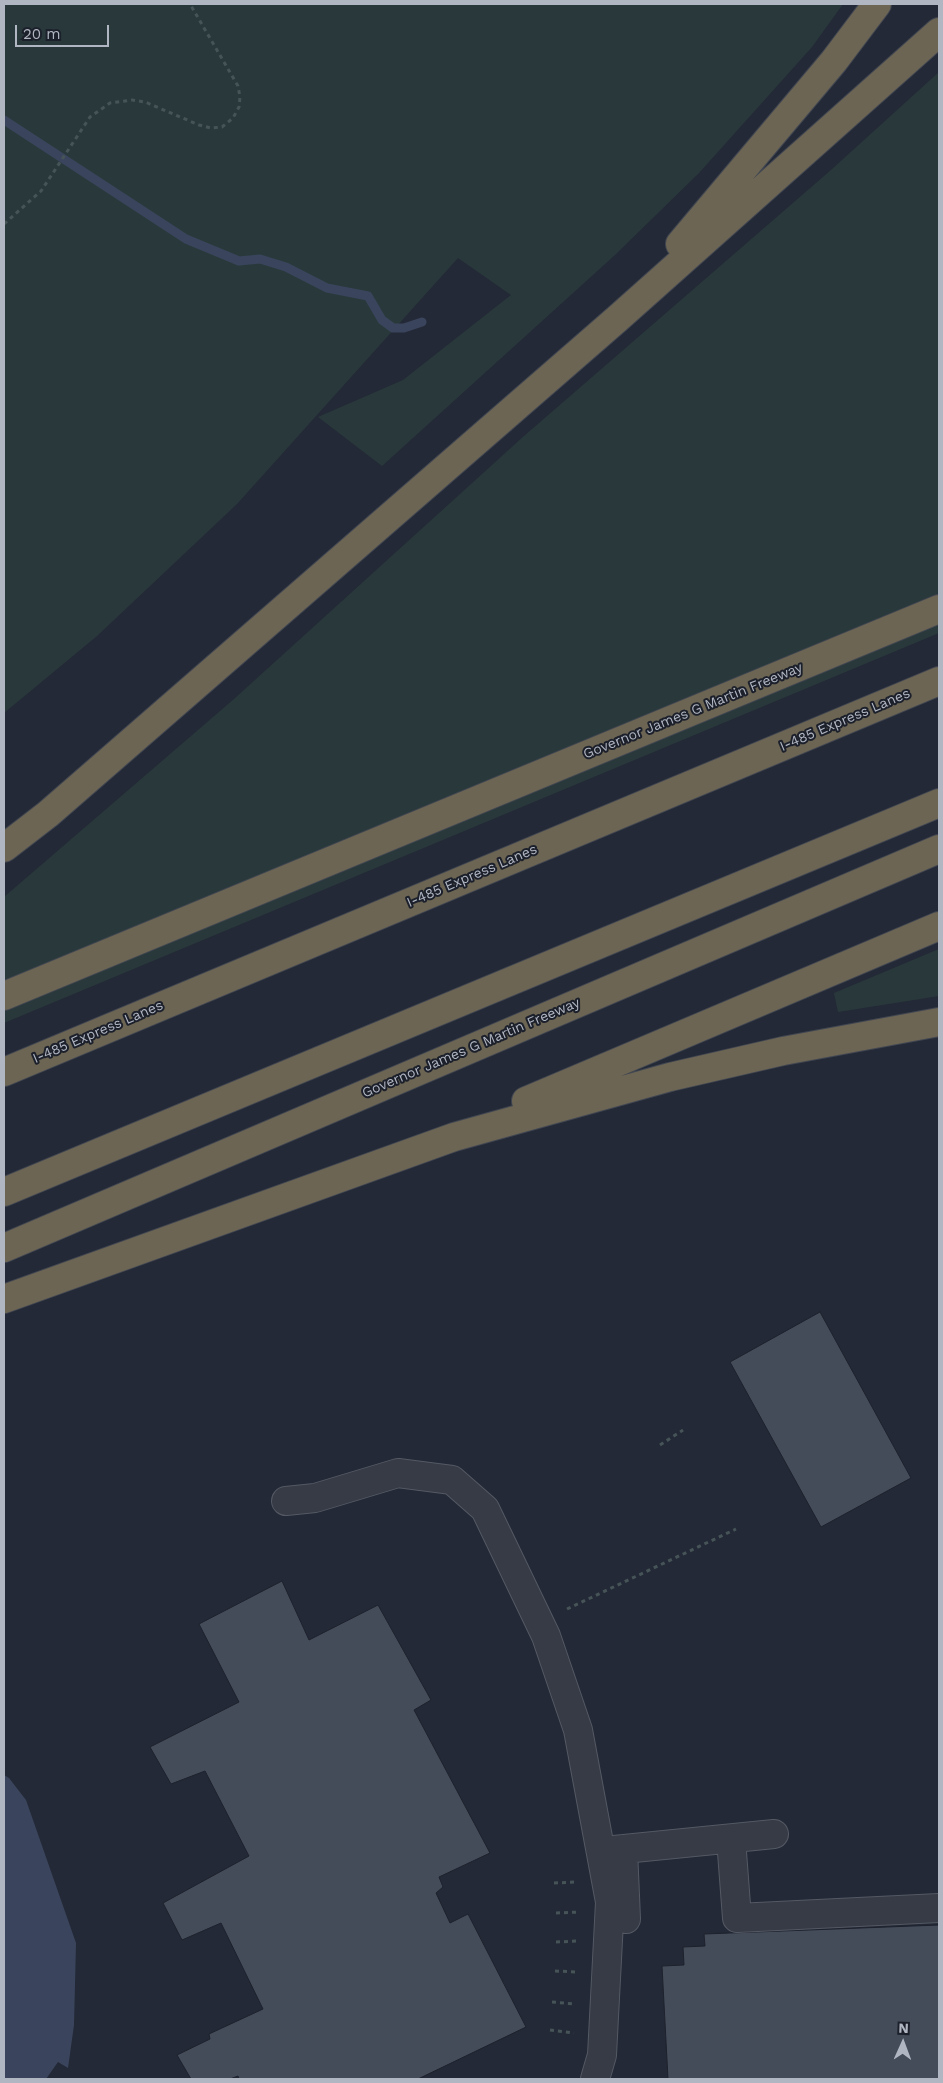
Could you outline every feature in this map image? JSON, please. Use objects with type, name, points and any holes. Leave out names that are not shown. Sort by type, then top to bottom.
[{"type":"highway","points":[[617,318],[834,61],[876,4]]},
{"type":"highway","points":[[4,848],[48,814],[617,318],[939,32]]},
{"type":"highway","name":"Governor James G Martin Freeway","points":[[4,996],[939,609]]},
{"type":"highway","name":"I-485 Express Lanes","points":[[4,1072],[939,681]]},
{"type":"highway","points":[[4,1192],[939,803]]},
{"type":"highway","name":"Governor James G Martin Freeway","points":[[4,1248],[939,849]]},
{"type":"highway","points":[[348,1176],[939,926]]},
{"type":"highway","points":[[4,1299],[454,1137],[670,1077],[783,1051],[939,1022]]},
{"type":"lane","points":[[286,1502],[315,1498],[398,1473],[452,1480],[485,1510],[550,1646],[578,1730],[612,1851],[626,1917],[623,1986],[609,2079]]},
{"type":"lane","points":[[612,1851],[774,1834]]},
{"type":"lane","points":[[731,1839],[737,1918],[939,1908]]},
{"type":"lane","points":[[595,2079],[602,2055],[612,1851]]},
{"type":"path","points":[[4,224],[40,191],[82,128],[97,110],[110,104],[132,100],[144,102],[199,125],[211,128],[222,126],[233,118],[239,107],[238,86],[190,4]]},
{"type":"path","points":[[660,1445],[684,1430]]},
{"type":"path","points":[[561,1612],[736,1529]]},
{"type":"shaded area","points":[[4,4],[843,4],[812,47],[699,173],[615,255],[382,466],[318,417],[403,380],[511,295],[458,258],[237,504],[97,636],[4,713]]},
{"type":"shaded area","points":[[939,72],[939,633],[4,1023],[4,897],[234,699],[524,436],[831,170]]},
{"type":"shaded area","points":[[939,949],[939,996],[838,1012],[834,993]]},
{"type":"water","points":[[4,1775],[9,1778],[26,1800],[76,1943],[74,2025],[68,2068],[58,2062],[46,2079],[4,2079]]},
{"type":"building","points":[[820,1312],[911,1478],[821,1527],[730,1362]]},
{"type":"building","points":[[282,1581],[309,1640],[378,1605],[431,1700],[414,1710],[490,1853],[439,1877],[443,1887],[436,1893],[450,1923],[468,1914],[526,2027],[418,2079],[239,2079],[238,2076],[230,2079],[191,2079],[177,2055],[210,2039],[209,2034],[263,2009],[221,1923],[182,1940],[163,1903],[249,1856],[205,1771],[171,1784],[150,1747],[239,1702],[199,1624]]},
{"type":"building","points":[[939,1925],[939,2079],[668,2079],[662,1966],[684,1965],[683,1947],[705,1946],[704,1934]]},
{"type":"waterway","points":[[4,120],[186,239],[239,261],[260,259],[286,267],[327,288],[368,296],[382,320],[393,328],[404,328],[422,322]]}]
